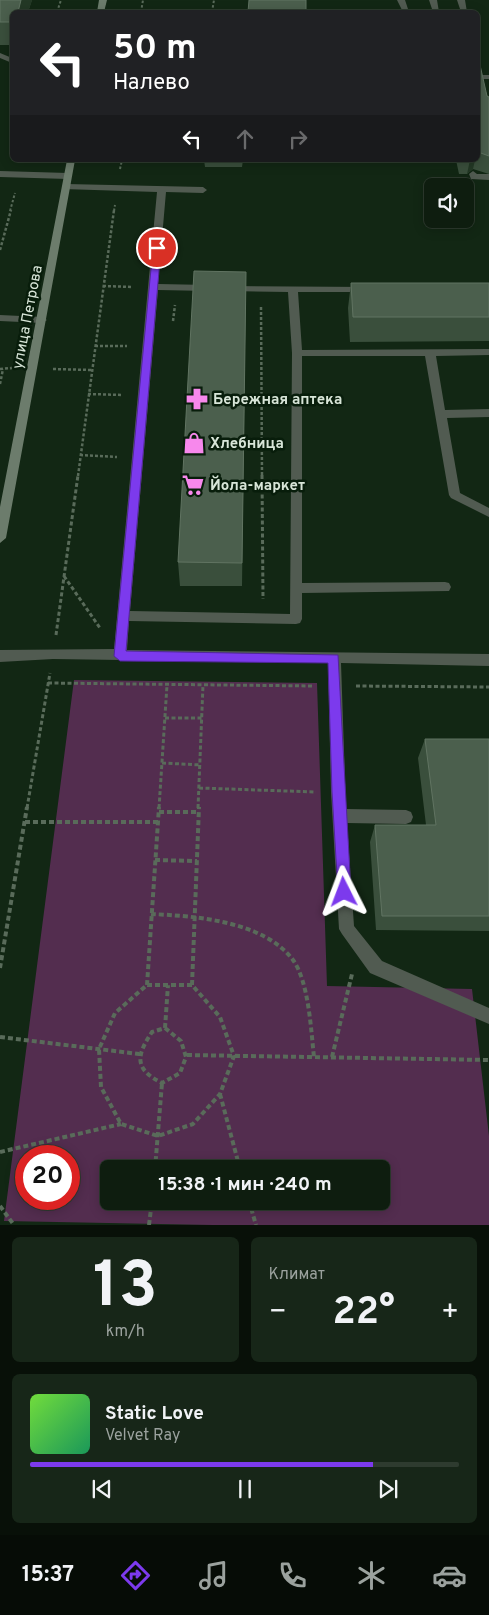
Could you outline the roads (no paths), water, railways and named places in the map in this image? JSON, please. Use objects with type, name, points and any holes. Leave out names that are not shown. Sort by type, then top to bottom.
[{"type":"main road","name":"улица Петрова","points":[[0,538],[3,503],[42,320],[71,162]]},
{"type":"lane","points":[[482,75],[484,89]]},
{"type":"lane","points":[[0,174],[118,189],[203,190]]},
{"type":"lane","points":[[473,174],[474,178],[489,177]]},
{"type":"lane","points":[[120,656],[162,189]]},
{"type":"lane","points":[[154,287],[293,290],[381,289]]},
{"type":"lane","points":[[123,616],[296,619],[297,353],[293,290]]},
{"type":"lane","points":[[0,318],[42,320]]},
{"type":"lane","points":[[297,353],[489,352]]},
{"type":"lane","points":[[430,353],[455,495],[489,513]]},
{"type":"lane","points":[[441,414],[489,413]]},
{"type":"lane","points":[[296,588],[445,587]]},
{"type":"lane","points":[[0,656],[53,654],[489,660]]},
{"type":"lane","points":[[334,658],[338,792],[347,929],[376,967],[489,1016]]},
{"type":"lane","points":[[340,816],[406,817]]},
{"type":"place","name":"Бережная аптека","points":[[197,399]]},
{"type":"place","name":"Хлебница","points":[[194,443]]},
{"type":"place","name":"Йола-маркет","points":[[193,485]]}]
